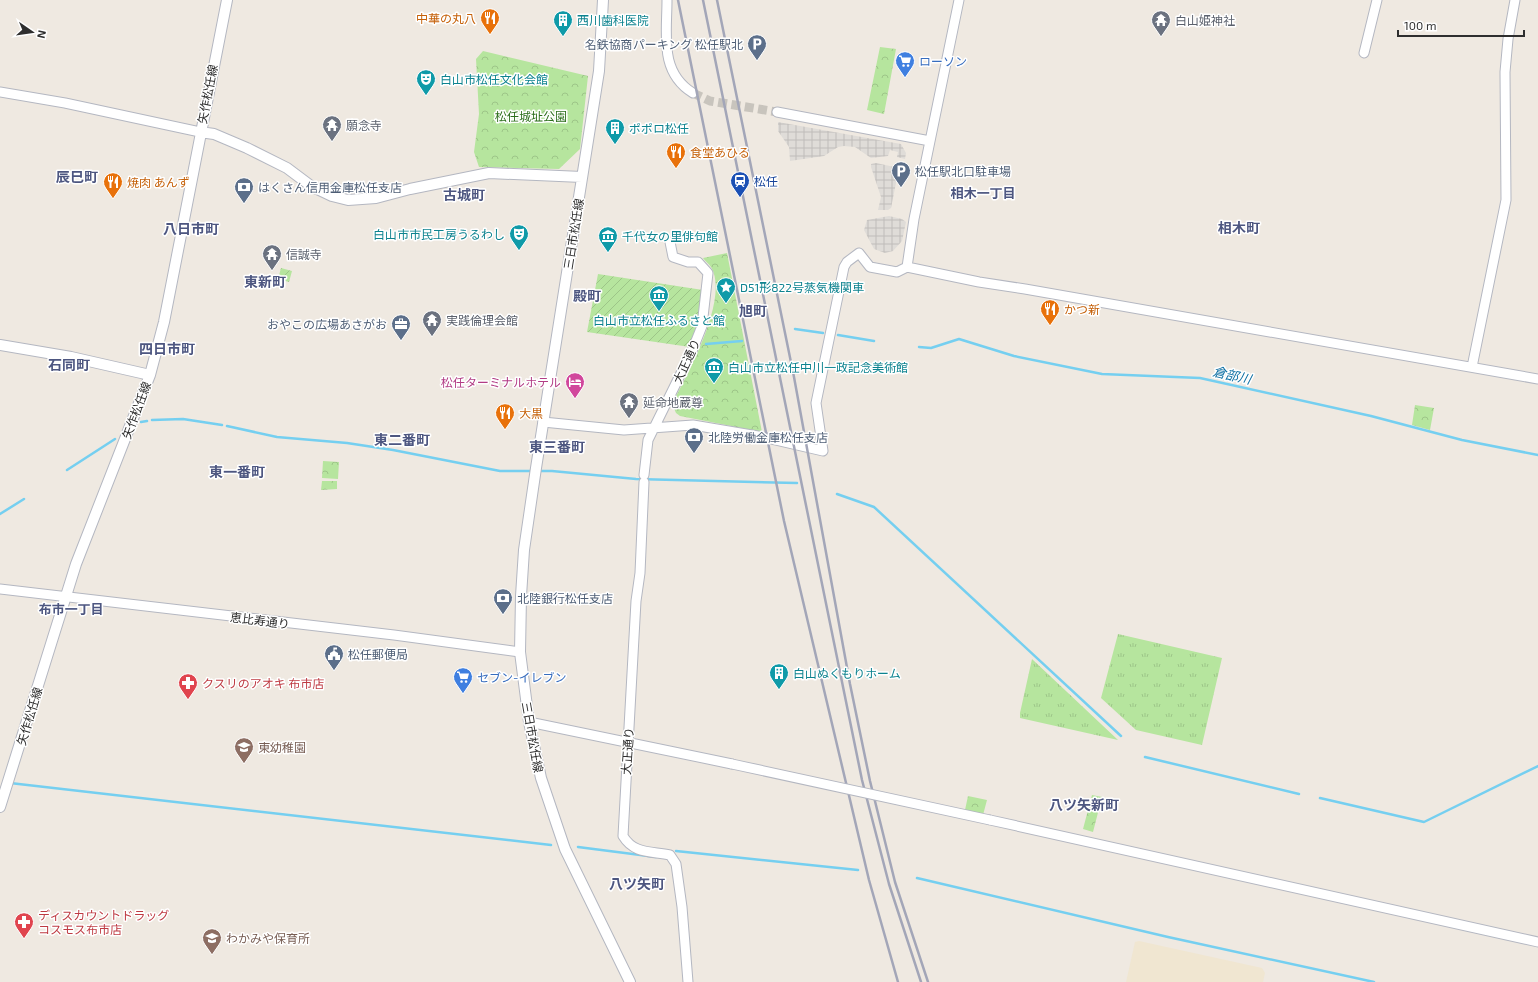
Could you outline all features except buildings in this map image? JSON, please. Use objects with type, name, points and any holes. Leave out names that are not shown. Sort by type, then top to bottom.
[{"type":"main road","name":"矢作松任線","points":[[0,807],[66,596],[92,523],[150,375],[166,315],[200,132],[227,0]]},
{"type":"main road","name":"三日市松任線","points":[[603,0],[599,71],[535,471],[524,550],[520,652],[529,722],[540,778],[565,849],[630,982]]},
{"type":"main road","points":[[200,132],[214,134],[247,148],[287,168],[311,186],[332,196],[348,200],[376,198],[410,189],[489,173],[582,177]]},
{"type":"main road","points":[[0,345],[71,357],[150,375]]},
{"type":"street","points":[[667,0],[667,44],[669,64],[677,80],[693,93]]},
{"type":"street","points":[[907,267],[914,219],[959,0]]},
{"type":"street","points":[[1364,53],[1377,0]]},
{"type":"street","points":[[1472,367],[1506,200],[1505,72],[1508,39],[1515,0]]},
{"type":"street","points":[[0,92],[65,103],[200,132]]},
{"type":"street","points":[[777,112],[930,141]]},
{"type":"street","name":"大正通り","points":[[670,242],[673,257],[688,262],[698,262],[708,273],[708,284],[702,326],[692,350],[648,440],[644,479],[640,573],[636,601],[623,836],[629,845],[636,850],[670,855],[676,864],[682,907],[688,982]]},
{"type":"street","points":[[543,422],[624,430],[693,425],[758,436],[823,451],[816,403],[844,267],[859,253],[870,267],[897,272],[907,267],[979,282],[1472,367],[1538,380]]},
{"type":"street","name":"恵比寿通り","points":[[0,589],[520,652]]},
{"type":"street","points":[[529,722],[990,820],[1538,942]]},
{"type":"shaded area","points":[[778,122],[901,144],[906,153],[905,159],[897,157],[898,152],[890,150],[888,156],[871,158],[855,147],[844,146],[838,147],[824,156],[790,161],[789,147],[778,131]]},
{"type":"shaded area","points":[[876,163],[899,168],[891,208],[888,210],[878,210],[881,197],[871,167],[871,164]]},
{"type":"shaded area","points":[[889,216],[902,219],[906,222],[902,241],[893,251],[885,253],[874,249],[864,230],[867,220]]},
{"type":"shaded area","points":[[1139,941],[1262,968],[1265,973],[1263,982],[1126,982],[1135,942]]},
{"type":"green space","points":[[880,47],[896,49],[884,114],[867,110]]},
{"type":"green space","name":"松任城址公園","points":[[483,51],[588,76],[580,149],[559,169],[479,167],[474,152],[479,114],[476,59]]},
{"type":"green space","points":[[727,253],[762,432],[680,416],[676,413],[672,404],[696,356],[711,316],[715,297],[715,281],[711,267],[703,258]]},
{"type":"green space","points":[[281,268],[292,271],[289,282],[278,279]]},
{"type":"green space","points":[[598,274],[703,290],[698,331],[690,347],[587,332]]},
{"type":"green space","points":[[1415,405],[1434,408],[1430,430],[1412,425]]},
{"type":"green space","points":[[323,461],[339,462],[338,479],[322,478]]},
{"type":"green space","points":[[322,481],[337,481],[337,489],[321,490]]},
{"type":"green space","points":[[1118,634],[1222,658],[1202,745],[1136,730],[1101,698]]},
{"type":"green space","points":[[1032,659],[1118,740],[1020,718]]},
{"type":"green space","points":[[1092,795],[1102,797],[1093,832],[1083,829]]},
{"type":"green space","points":[[968,796],[987,800],[983,815],[965,810]]},
{"type":"waterway","name":"倉部川","points":[[795,329],[823,333]]},
{"type":"waterway","points":[[838,335],[874,341]]},
{"type":"waterway","name":"倉部川","points":[[919,347],[931,348],[959,339],[1014,356],[1102,374],[1200,378],[1371,416],[1462,440],[1538,455]]},
{"type":"waterway","name":"倉部川","points":[[706,344],[742,341]]},
{"type":"waterway","points":[[152,420],[183,419],[222,425]]},
{"type":"waterway","points":[[141,422],[147,421]]},
{"type":"waterway","points":[[227,426],[277,437],[347,443],[393,450],[500,471],[533,471]]},
{"type":"waterway","points":[[67,470],[115,439]]},
{"type":"waterway","points":[[538,471],[636,479],[797,483]]},
{"type":"waterway","points":[[837,494],[874,507],[1121,736]]},
{"type":"waterway","points":[[0,514],[24,499]]},
{"type":"waterway","points":[[1145,757],[1299,794]]},
{"type":"waterway","points":[[1320,798],[1424,822],[1538,766]]},
{"type":"waterway","points":[[10,783],[551,845]]},
{"type":"waterway","points":[[578,847],[656,857]]},
{"type":"waterway","points":[[676,851],[858,870]]},
{"type":"waterway","points":[[917,878],[1168,937],[1374,982]]},
{"type":"tunnel","points":[[693,93],[710,101],[777,112]]},
{"type":"railway","points":[[678,0],[784,521],[869,880],[898,982]]},
{"type":"railway","points":[[703,0],[862,780],[889,884],[921,982]]},
{"type":"railway","points":[[717,0],[794,377],[850,684],[870,781],[895,882],[928,982]]},
{"type":"place","name":"中華の丸八","points":[[490,35]]},
{"type":"place","name":"西川歯科医院","points":[[563,37]]},
{"type":"place","name":"白山姫神社","points":[[1161,37]]},
{"type":"place","name":"名鉄協商パーキング 松任駅北","points":[[757,61]]},
{"type":"place","name":"ローソン","points":[[905,78]]},
{"type":"place","name":"白山市松任文化会館","points":[[426,96]]},
{"type":"place","name":"願念寺","points":[[332,142]]},
{"type":"place","name":"ポポロ松任","points":[[615,145]]},
{"type":"place","name":"食堂あひる","points":[[676,169]]},
{"type":"place","name":"松任駅北口駐車場","points":[[901,188]]},
{"type":"place","name":"松任","points":[[740,198]]},
{"type":"place","name":"焼肉 あんず","points":[[113,199]]},
{"type":"place","name":"はくさん信用金庫松任支店","points":[[244,204]]},
{"type":"place","name":"白山市市民工房うるわし","points":[[519,251]]},
{"type":"place","name":"千代女の里俳句館","points":[[608,253]]},
{"type":"place","name":"信誠寺","points":[[272,271]]},
{"type":"place","name":"D51形822号蒸気機関車","points":[[726,304]]},
{"type":"place","name":"白山市立松任ふるさと館","points":[[659,312]]},
{"type":"place","name":"かつ新","points":[[1050,326]]},
{"type":"place","name":"実践倫理会館","points":[[432,337]]},
{"type":"place","name":"おやこの広場あさがお","points":[[401,341]]},
{"type":"place","name":"白山市立松任中川一政記念美術館","points":[[714,384]]},
{"type":"place","name":"松任ターミナルホテル","points":[[575,399]]},
{"type":"place","name":"延命地蔵尊","points":[[629,419]]},
{"type":"place","name":"大黒","points":[[505,430]]},
{"type":"place","name":"北陸労働金庫松任支店","points":[[694,454]]},
{"type":"place","name":"北陸銀行松任支店","points":[[503,615]]},
{"type":"place","name":"松任郵便局","points":[[334,671]]},
{"type":"place","name":"白山ぬくもりホーム","points":[[779,690]]},
{"type":"place","name":"セブン-イレブン","points":[[463,694]]},
{"type":"place","name":"クスリのアオキ 布市店","points":[[188,700]]},
{"type":"place","name":"東幼稚園","points":[[244,764]]},
{"type":"place","name":"ディスカウントドラッグ コスモス布市店","points":[[24,939]]},
{"type":"place","name":"わかみや保育所","points":[[212,955]]},
{"type":"district","name":"辰巳町","points":[[77,176]]},
{"type":"district","name":"相木一丁目","points":[[983,193]]},
{"type":"district","name":"古城町","points":[[464,194]]},
{"type":"district","name":"相木町","points":[[1239,227]]},
{"type":"district","name":"八日市町","points":[[191,228]]},
{"type":"district","name":"東新町","points":[[265,281]]},
{"type":"district","name":"殿町","points":[[587,295]]},
{"type":"district","name":"旭町","points":[[753,310]]},
{"type":"district","name":"四日市町","points":[[167,348]]},
{"type":"district","name":"石同町","points":[[69,364]]},
{"type":"district","name":"東二番町","points":[[402,439]]},
{"type":"district","name":"東三番町","points":[[557,446]]},
{"type":"district","name":"東一番町","points":[[237,471]]},
{"type":"district","name":"布市一丁目","points":[[71,609]]},
{"type":"district","name":"八ツ矢新町","points":[[1084,804]]},
{"type":"district","name":"八ツ矢町","points":[[637,883]]}]
